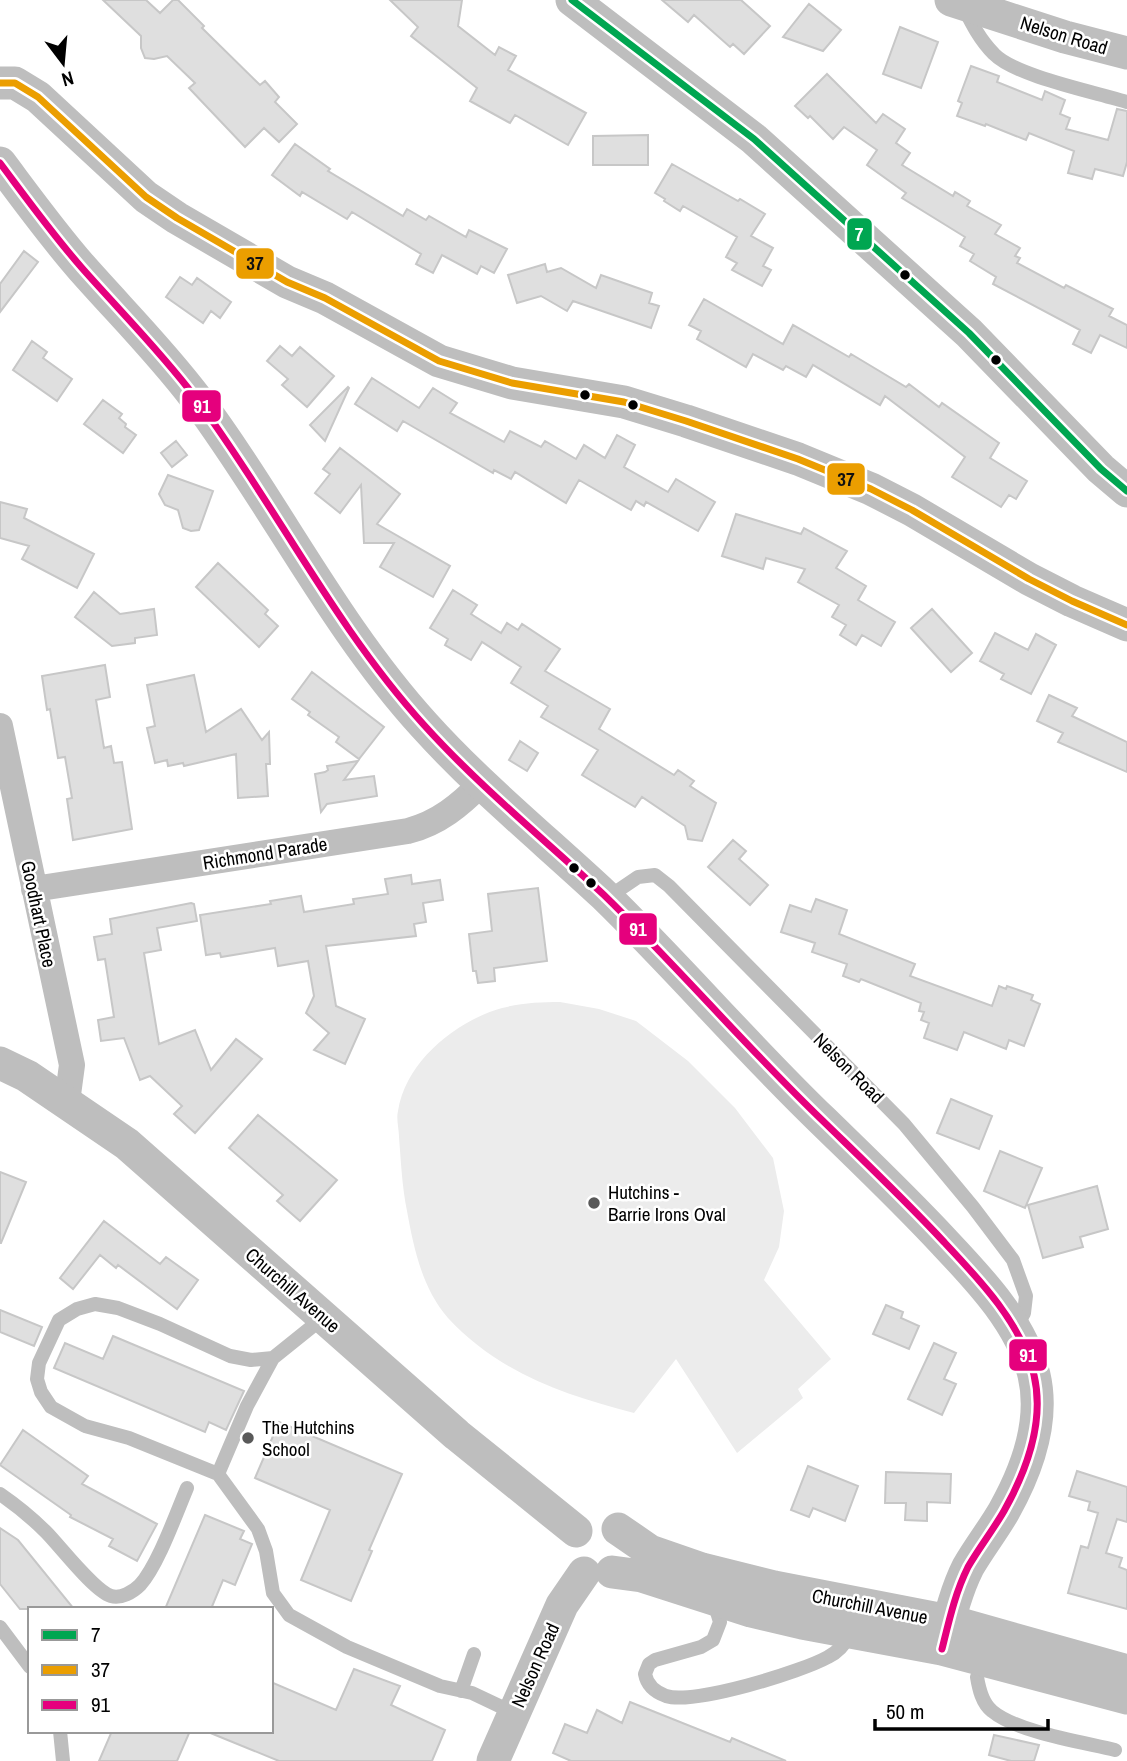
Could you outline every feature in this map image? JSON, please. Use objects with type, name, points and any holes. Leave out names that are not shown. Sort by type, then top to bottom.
[{"type":"street","points":[[572,0],[754,139],[969,333],[1101,469],[1127,491]]},
{"type":"street","name":"Nelson Road","points":[[956,2],[1065,37],[1127,53]]},
{"type":"street","points":[[0,83],[15,83],[38,97],[146,197],[177,218],[279,277],[325,298],[439,361],[512,383],[624,402],[798,459],[871,489],[912,510],[1028,579],[1127,625]]},
{"type":"street","points":[[0,163],[77,263],[194,397],[373,663],[424,725],[482,783],[607,898],[797,1096],[918,1214],[984,1284],[1026,1351],[1035,1378],[1037,1417],[1027,1465],[1006,1507],[968,1567],[953,1603],[946,1635]]},
{"type":"street","name":"Goodhart Place","points":[[0,726],[72,1065],[67,1101]]},
{"type":"street","name":"Richmond Parade","points":[[34,889],[408,831],[427,826],[441,818],[482,783]]},
{"type":"street","name":"Churchill Avenue","points":[[0,1063],[67,1101],[127,1144],[457,1435],[576,1531]]},
{"type":"street","points":[[593,1521],[611,1524],[618,1529],[625,1544],[625,1552],[618,1567],[598,1573],[577,1568],[570,1552],[570,1544],[576,1531],[585,1523],[593,1521]]},
{"type":"street","name":"Churchill Avenue","points":[[618,1529],[650,1551],[702,1569],[774,1587],[844,1616]]},
{"type":"street","name":"Nelson Road","points":[[493,1761],[562,1605],[598,1573]]},
{"type":"street","name":"Churchill Avenue","points":[[598,1573],[642,1576],[751,1611],[844,1616],[1127,1671]]},
{"type":"street","name":"Churchill Avenue","points":[[946,1635],[1127,1698]]},
{"type":"lane","name":"Nelson Road","points":[[956,2],[979,37],[995,55],[1013,68],[1127,102]]},
{"type":"lane","name":"Nelson Road","points":[[607,898],[638,877],[655,875],[669,886],[904,1124],[1013,1259],[1026,1296],[1024,1313],[1014,1331]]},
{"type":"lane","points":[[273,1358],[251,1360],[230,1356],[160,1324],[118,1308],[95,1304],[59,1320],[39,1363],[37,1379],[41,1392],[51,1407],[85,1426],[129,1438],[218,1474],[258,1529],[266,1551],[273,1593],[289,1615],[347,1647],[514,1713]]},
{"type":"lane","points":[[218,1474],[247,1406],[273,1358],[324,1317]]},
{"type":"lane","points":[[0,1494],[45,1531],[82,1572],[111,1597],[130,1592],[144,1580],[187,1488]]},
{"type":"lane","points":[[713,1599],[720,1622],[713,1640],[649,1664],[645,1674],[649,1686],[667,1696],[683,1697],[772,1679],[830,1656],[846,1642],[844,1616]]},
{"type":"lane","points":[[0,1627],[28,1664]]},
{"type":"lane","points":[[461,1691],[474,1654]]},
{"type":"lane","points":[[977,1677],[980,1693],[990,1710],[1007,1721],[1115,1750]]},
{"type":"lane","points":[[60,1733],[63,1761]]},
{"type":"shaded area","name":"Hutchins - Barrie Irons Oval","points":[[560,1002],[599,1009],[636,1021],[688,1061],[735,1108],[773,1158],[784,1211],[779,1247],[764,1280],[831,1359],[798,1389],[803,1398],[737,1453],[676,1359],[634,1413],[583,1398],[534,1379],[489,1354],[448,1318],[425,1281],[405,1202],[397,1117],[411,1076],[422,1060],[451,1033],[485,1014],[509,1006]]},
{"type":"building","points":[[103,0],[146,0],[160,13],[173,0],[178,0],[204,26],[202,28],[260,85],[265,81],[279,97],[275,102],[297,124],[279,142],[264,128],[245,147],[189,88],[195,83],[167,56],[145,58],[141,48],[141,36]]},
{"type":"building","points":[[390,0],[462,0],[458,26],[495,55],[499,47],[516,56],[508,70],[586,113],[568,145],[515,115],[510,123],[470,101],[477,88],[411,36],[418,27]]},
{"type":"building","points":[[662,0],[741,0],[770,26],[744,54],[733,44],[730,47],[694,15],[688,22]]},
{"type":"building","points":[[809,4],[841,30],[823,51],[783,37]]},
{"type":"building","points":[[900,27],[938,42],[921,88],[883,74]]},
{"type":"building","points":[[971,66],[999,76],[997,82],[1042,100],[1045,91],[1065,100],[1060,114],[1070,118],[1066,129],[1108,140],[1117,109],[1127,111],[1127,162],[1123,176],[1095,169],[1092,179],[1068,173],[1074,151],[1029,133],[1026,140],[957,116],[962,103],[958,101]]},
{"type":"building","points":[[827,74],[876,123],[883,114],[905,129],[896,143],[910,153],[902,165],[953,196],[955,192],[970,201],[967,206],[1001,225],[995,234],[1020,248],[1015,256],[1020,258],[1017,263],[1064,288],[1066,285],[1113,309],[1109,316],[1127,325],[1127,348],[1100,335],[1091,353],[1073,344],[1080,330],[993,284],[996,277],[970,261],[974,254],[960,246],[965,237],[902,198],[906,193],[867,165],[877,150],[844,127],[833,139],[810,116],[808,118],[795,106]]},
{"type":"building","points":[[648,135],[648,165],[593,165],[593,136]]},
{"type":"building","points":[[295,144],[330,169],[328,171],[403,216],[407,209],[426,220],[429,216],[466,237],[469,230],[507,249],[494,273],[481,266],[477,274],[442,255],[433,273],[416,264],[421,254],[352,212],[347,219],[302,192],[300,196],[272,175]]},
{"type":"building","points":[[672,164],[765,214],[751,236],[773,248],[763,266],[771,270],[762,286],[732,270],[737,263],[726,257],[737,237],[683,206],[680,211],[655,193]]},
{"type":"building","points":[[24,251],[38,262],[0,312],[0,284]]},
{"type":"building","points":[[545,264],[547,272],[561,268],[596,288],[601,275],[652,293],[649,303],[659,306],[651,328],[573,301],[567,311],[541,296],[517,303],[508,275]]},
{"type":"building","points":[[180,277],[192,285],[197,278],[231,302],[220,318],[211,311],[203,323],[166,297]]},
{"type":"building","points":[[704,299],[783,344],[793,325],[849,357],[851,354],[906,387],[909,384],[939,407],[942,403],[999,443],[990,458],[1027,481],[1016,499],[1009,495],[1001,507],[952,477],[965,457],[885,396],[880,405],[813,365],[806,377],[786,366],[783,370],[753,354],[746,367],[697,339],[701,331],[689,325]]},
{"type":"building","points":[[32,341],[47,352],[43,358],[72,379],[57,401],[13,370]]},
{"type":"building","points":[[280,346],[292,356],[300,347],[334,376],[307,407],[282,385],[288,379],[267,361]]},
{"type":"building","points":[[372,378],[419,408],[433,388],[457,403],[450,413],[504,442],[510,431],[541,447],[545,441],[576,459],[584,445],[605,458],[617,435],[635,445],[624,467],[668,492],[676,479],[715,502],[698,531],[646,502],[644,506],[636,501],[631,510],[579,480],[566,503],[515,472],[511,479],[494,470],[493,473],[403,421],[397,431],[355,404]]},
{"type":"building","points":[[349,388],[325,441],[310,425]]},
{"type":"building","points":[[103,400],[122,414],[119,418],[126,424],[125,427],[136,435],[123,453],[84,424]]},
{"type":"building","points":[[176,441],[187,455],[172,467],[161,453]]},
{"type":"building","points":[[340,448],[400,494],[377,524],[450,566],[433,597],[380,567],[394,543],[364,543],[361,485],[340,513],[315,493],[330,474],[323,469]]},
{"type":"building","points":[[168,475],[213,491],[199,530],[183,528],[178,510],[165,505],[159,494]]},
{"type":"building","points":[[0,502],[27,509],[24,518],[94,554],[77,588],[22,559],[29,546],[0,538]]},
{"type":"building","points":[[736,514],[801,534],[804,528],[847,551],[836,568],[866,586],[858,600],[895,622],[881,646],[862,635],[856,645],[840,635],[846,625],[832,617],[839,605],[798,582],[805,569],[766,558],[763,569],[722,556]]},
{"type":"building","points":[[218,563],[268,610],[265,614],[278,626],[259,647],[196,587]]},
{"type":"building","points":[[453,590],[477,605],[471,614],[501,633],[507,623],[518,630],[522,624],[560,649],[545,671],[610,709],[599,729],[674,775],[678,770],[694,781],[690,786],[716,803],[702,841],[688,839],[685,826],[642,797],[635,807],[582,775],[598,750],[541,717],[548,706],[511,683],[521,667],[482,642],[471,660],[445,645],[448,639],[430,628]]},
{"type":"building","points":[[94,592],[120,614],[154,609],[157,635],[135,638],[135,643],[112,646],[75,617]]},
{"type":"building","points":[[932,609],[972,653],[951,672],[911,628]]},
{"type":"building","points":[[995,633],[1028,650],[1036,634],[1056,645],[1031,694],[1001,679],[1004,674],[980,661]]},
{"type":"building","points":[[105,665],[110,697],[96,700],[104,748],[111,746],[114,763],[122,762],[132,829],[73,840],[67,799],[72,798],[65,757],[58,758],[42,676]]},
{"type":"building","points":[[312,672],[384,727],[359,759],[336,742],[339,737],[308,715],[310,712],[292,699]]},
{"type":"building","points":[[194,675],[206,732],[241,709],[262,740],[269,732],[270,764],[266,764],[268,796],[238,798],[236,754],[184,766],[183,763],[168,766],[167,760],[155,763],[147,728],[155,726],[147,685]]},
{"type":"building","points":[[1049,695],[1077,708],[1072,716],[1127,742],[1127,772],[1058,742],[1063,733],[1037,721]]},
{"type":"building","points":[[520,741],[538,753],[527,771],[509,760]]},
{"type":"building","points":[[358,761],[344,780],[374,776],[377,796],[327,804],[321,812],[315,774],[328,770],[327,766]]},
{"type":"building","points":[[733,840],[746,851],[739,859],[768,885],[750,905],[708,867]]},
{"type":"building","points":[[411,875],[412,884],[440,880],[443,900],[423,903],[426,922],[414,924],[416,936],[326,946],[336,1006],[365,1019],[345,1064],[314,1050],[329,1033],[306,1013],[314,996],[308,961],[278,966],[275,948],[221,957],[220,953],[206,955],[200,915],[271,904],[270,901],[301,896],[304,912],[354,904],[353,899],[388,894],[385,879]]},
{"type":"building","points":[[538,888],[547,961],[494,968],[495,981],[478,983],[476,971],[473,971],[469,934],[492,931],[488,894]]},
{"type":"building","points":[[816,899],[847,910],[839,934],[915,964],[910,976],[992,1006],[999,986],[1033,995],[1031,1000],[1040,1004],[1024,1046],[1009,1040],[1006,1049],[964,1032],[957,1050],[924,1038],[929,1023],[921,1020],[924,1012],[919,1011],[921,1003],[861,979],[859,982],[843,976],[847,964],[812,952],[815,943],[781,932],[790,905],[811,912]]},
{"type":"building","points":[[194,904],[197,921],[157,928],[161,950],[144,953],[159,1044],[195,1030],[211,1070],[236,1039],[262,1059],[195,1133],[174,1114],[182,1106],[150,1076],[140,1080],[124,1038],[101,1041],[98,1020],[114,1017],[105,959],[98,960],[94,937],[112,934],[110,919]]},
{"type":"building","points":[[951,1099],[992,1116],[979,1149],[937,1133]]},
{"type":"building","points":[[258,1115],[337,1180],[300,1221],[277,1201],[283,1195],[229,1148]]},
{"type":"building","points":[[1000,1151],[1042,1168],[1025,1208],[984,1191]]},
{"type":"building","points":[[0,1172],[26,1182],[1,1243],[0,1243]]},
{"type":"building","points":[[1097,1186],[1108,1229],[1080,1237],[1083,1247],[1043,1258],[1028,1205]]},
{"type":"building","points":[[104,1221],[160,1264],[166,1257],[198,1280],[177,1309],[118,1265],[116,1268],[100,1255],[73,1289],[60,1278]]},
{"type":"building","points":[[886,1305],[903,1312],[901,1318],[919,1326],[909,1349],[873,1334]]},
{"type":"building","points":[[0,1310],[42,1327],[34,1346],[0,1332]]},
{"type":"building","points":[[113,1336],[244,1391],[226,1430],[209,1422],[205,1432],[54,1368],[65,1343],[103,1359]]},
{"type":"building","points":[[934,1343],[956,1353],[944,1379],[956,1384],[942,1415],[908,1399]]},
{"type":"building","points":[[279,1422],[402,1474],[369,1550],[372,1551],[351,1601],[301,1580],[330,1510],[255,1478]]},
{"type":"building","points":[[23,1430],[88,1476],[82,1484],[157,1524],[137,1561],[109,1546],[113,1539],[70,1517],[71,1515],[0,1465]]},
{"type":"building","points":[[808,1466],[858,1486],[845,1521],[813,1508],[809,1517],[791,1510]]},
{"type":"building","points":[[1077,1471],[1127,1487],[1127,1522],[1117,1519],[1106,1553],[1122,1558],[1119,1567],[1127,1570],[1127,1609],[1068,1593],[1081,1546],[1088,1548],[1098,1513],[1088,1510],[1090,1502],[1069,1496]]},
{"type":"building","points":[[886,1472],[951,1474],[950,1503],[927,1502],[927,1521],[905,1520],[906,1503],[885,1503]]},
{"type":"building","points":[[205,1515],[244,1531],[240,1539],[252,1544],[235,1585],[223,1580],[212,1607],[166,1607]]},
{"type":"building","points":[[0,1528],[18,1540],[72,1607],[20,1609],[0,1584]]},
{"type":"building","points":[[354,1669],[400,1686],[391,1705],[445,1730],[432,1761],[279,1761],[210,1733],[273,1733],[273,1683],[336,1710]]},
{"type":"building","points":[[630,1702],[730,1742],[732,1738],[786,1761],[571,1761],[553,1753],[565,1724],[587,1733],[597,1710],[622,1723]]},
{"type":"building","points":[[111,1733],[189,1733],[177,1761],[99,1761]]},
{"type":"building","points":[[994,1735],[1039,1745],[1034,1761],[1011,1761],[989,1755]]},
{"type":"transit line","name":"7","points":[[572,0],[754,139],[969,333],[1101,469],[1127,491]]},
{"type":"transit line","name":"37","points":[[0,83],[15,83],[38,97],[146,197],[177,218],[287,282],[325,298],[439,361],[512,383],[624,402],[798,459],[871,489],[1029,579],[1127,625]]},
{"type":"transit line","name":"91","points":[[0,163],[71,255],[195,397],[252,479],[333,606],[392,687],[424,725],[489,791],[632,923],[795,1093],[929,1226],[985,1287],[1009,1320],[1020,1338],[1034,1375],[1037,1410],[1032,1445],[1020,1479],[1000,1518],[963,1577],[942,1649]]},
{"type":"place","name":"Hutchins - Barrie Irons Oval","points":[[594,1203]]},
{"type":"place","name":"The Hutchins School","points":[[248,1438]]}]
